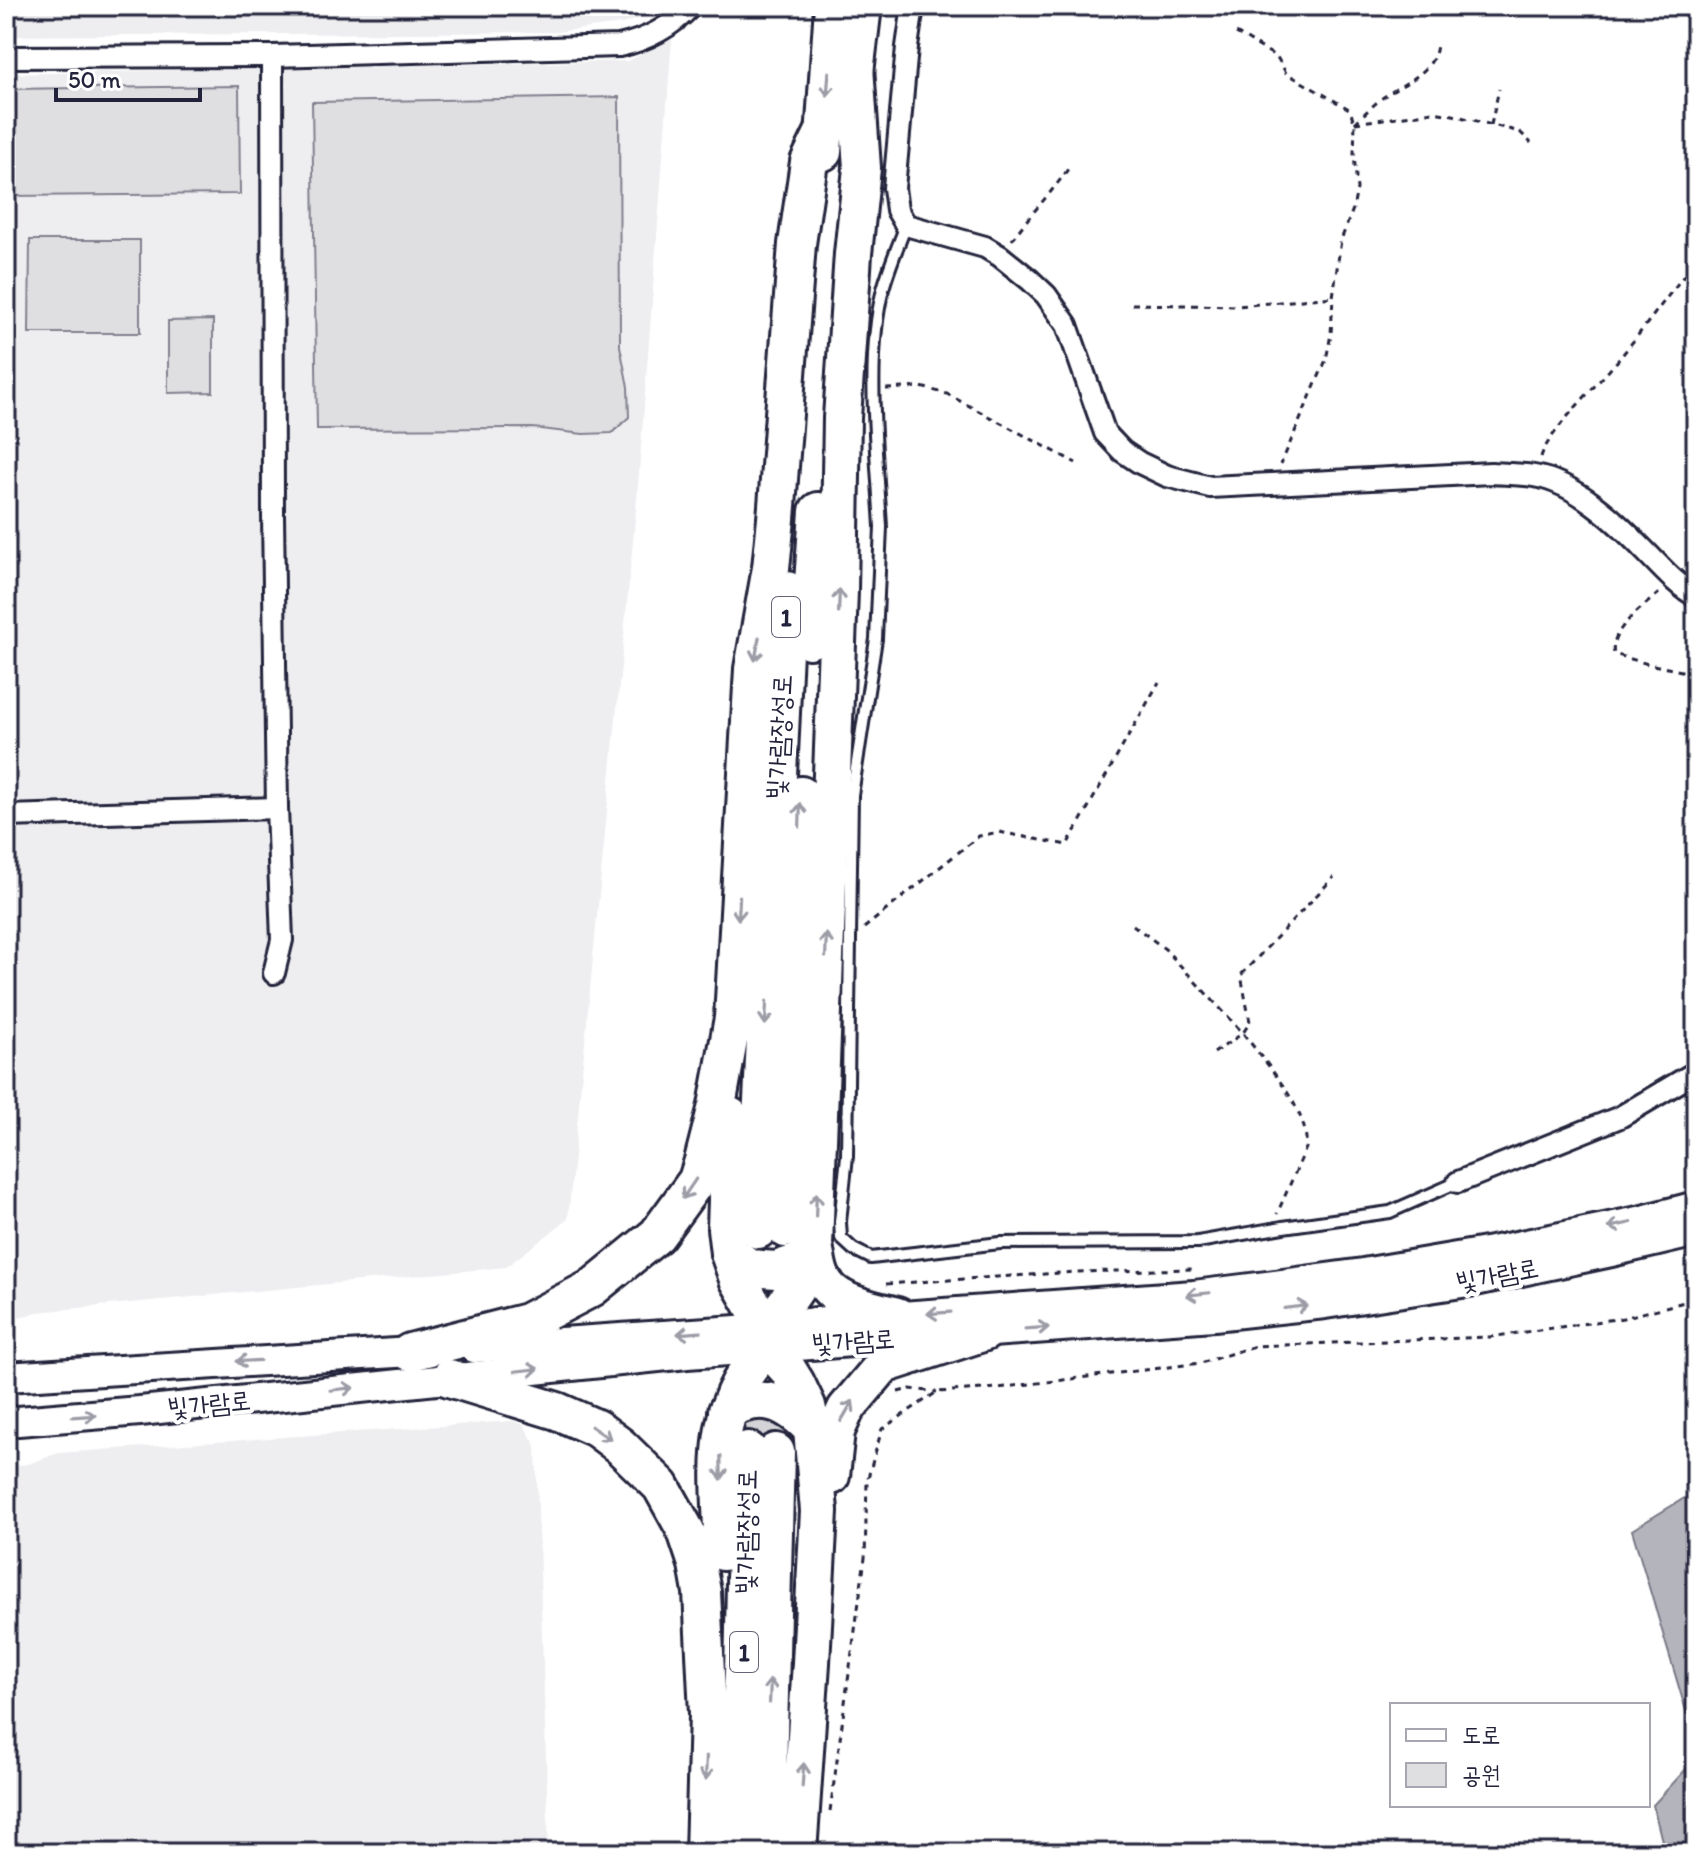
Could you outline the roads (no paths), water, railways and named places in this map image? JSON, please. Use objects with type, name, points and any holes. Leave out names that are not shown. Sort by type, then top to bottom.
[{"type":"highway","name":"빛가람장성로","points":[[786,1234],[759,1162],[786,608],[808,288],[819,215],[833,6]]},
{"type":"highway","points":[[729,1253],[750,1268],[776,1270],[802,1261],[786,1234],[839,591],[842,418],[862,168],[855,67],[863,6]]},
{"type":"highway","points":[[798,1853],[819,1511],[812,1429],[807,1406],[796,1383],[767,1338],[738,1279],[729,1253],[726,1228],[733,1018],[753,669],[771,568],[797,244],[809,162],[825,129]]},
{"type":"highway","points":[[410,1352],[527,1322],[592,1288],[657,1235],[697,1180],[717,1106],[733,1018]]},
{"type":"highway","points":[[786,1234],[827,1287],[843,1299],[897,1316]]},
{"type":"highway","points":[[708,1714],[725,1603],[720,1455],[723,1431],[733,1394],[811,1261],[786,1234]]},
{"type":"highway","points":[[819,1511],[829,1493],[836,1431],[846,1409],[883,1365],[985,1332]]},
{"type":"highway","points":[[449,1378],[557,1411],[596,1428],[620,1446],[661,1486],[686,1531],[702,1592],[708,1714],[704,1853]]},
{"type":"highway","points":[[727,1411],[741,1403],[769,1401],[786,1406],[812,1429]]},
{"type":"highway","name":"빛가람장성로","points":[[739,1853],[762,1451],[766,1853]]},
{"type":"main road","name":"빛가람로","points":[[6,1422],[687,1354],[767,1338],[817,1322],[1194,1295],[1363,1273],[1492,1251],[1696,1206]]},
{"type":"main road","name":"빛가람로","points":[[6,1377],[410,1352],[985,1332],[1214,1316],[1325,1304],[1475,1281],[1696,1232]]},
{"type":"street","points":[[6,57],[272,56],[619,46],[641,41],[664,28],[691,6]]},
{"type":"street","points":[[913,6],[894,188],[897,210],[906,225],[985,247],[1046,295],[1067,325],[1105,433],[1122,451],[1167,476],[1210,487],[1491,473],[1536,476],[1590,502],[1619,524],[1674,580],[1696,596]]},
{"type":"street","points":[[272,56],[273,515],[282,940],[274,973]]},
{"type":"street","points":[[6,816],[277,808]]},
{"type":"street","points":[[1458,1182],[1620,1117],[1696,1072]]},
{"type":"lane","points":[[906,225],[883,291],[876,341],[880,554],[876,639],[852,795],[847,1156],[841,1238],[853,1249],[871,1258],[1000,1243],[1198,1242],[1390,1212],[1458,1182]]},
{"type":"tunnel","points":[[748,1450],[752,1371]]},
{"type":"tunnel","points":[[776,1452],[780,1374]]}]
